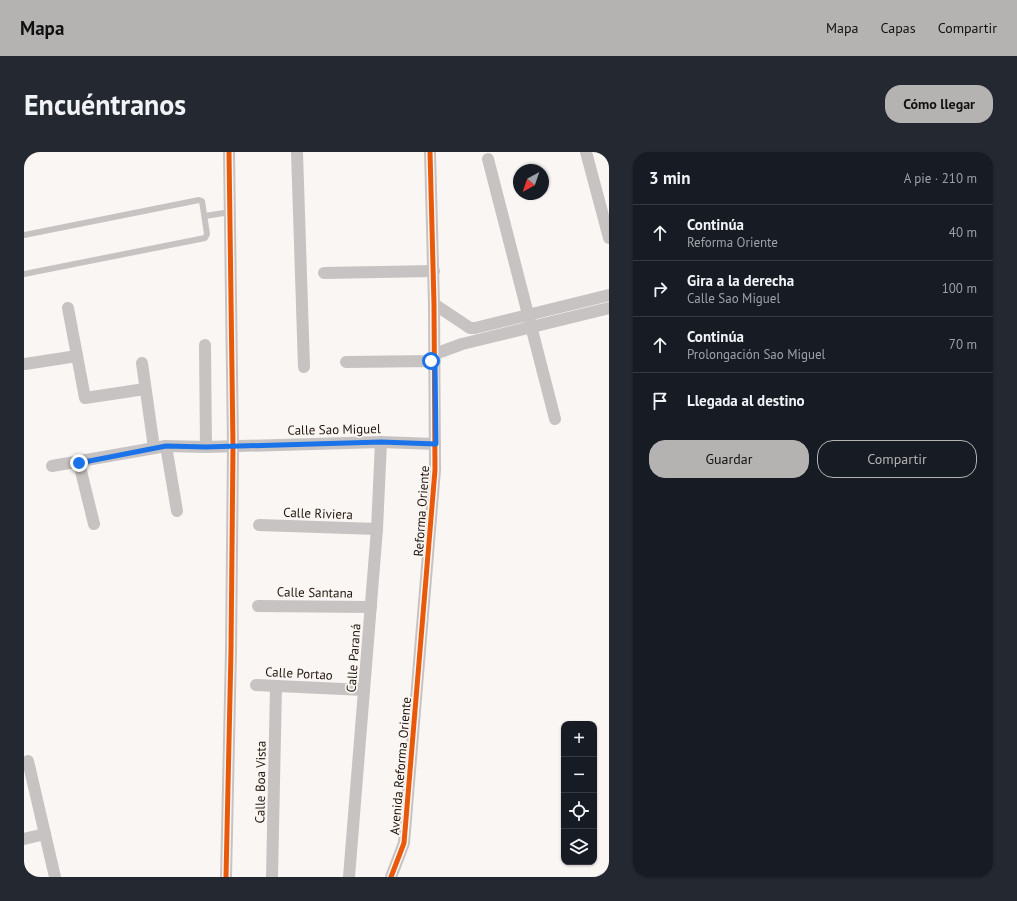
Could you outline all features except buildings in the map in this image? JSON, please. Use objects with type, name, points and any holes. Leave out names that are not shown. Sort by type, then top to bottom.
[{"type":"street","points":[[226,877],[231,659],[233,446],[229,152]]},
{"type":"street","points":[[297,152],[304,367]]},
{"type":"street","name":"Reforma Oriente","points":[[419,679],[436,444],[434,271],[430,152]]},
{"type":"street","points":[[586,152],[609,238]]},
{"type":"street","points":[[488,159],[556,418]]},
{"type":"street","points":[[324,273],[434,271]]},
{"type":"street","points":[[346,362],[435,358],[530,321],[609,296]]},
{"type":"street","points":[[434,304],[470,328],[530,321],[609,308]]},
{"type":"street","points":[[68,308],[86,398],[145,388]]},
{"type":"street","points":[[475,328],[478,340]]},
{"type":"street","points":[[205,345],[206,447]]},
{"type":"street","points":[[25,364],[77,356]]},
{"type":"street","points":[[142,364],[145,388],[178,511]]},
{"type":"street","name":"Calle Sao Miguel","points":[[52,466],[79,463],[160,447],[381,442],[436,444]]},
{"type":"street","name":"Calle Paraná","points":[[349,877],[377,529],[381,442]]},
{"type":"street","points":[[79,463],[94,524]]},
{"type":"street","name":"Calle Riviera","points":[[259,526],[377,529]]},
{"type":"street","name":"Calle Santana","points":[[258,606],[371,607]]},
{"type":"street","name":"Avenida Reforma Oriente","points":[[391,877],[404,843],[419,679]]},
{"type":"street","name":"Calle Portao","points":[[256,685],[364,690]]},
{"type":"street","name":"Calle Boa Vista","points":[[272,877],[276,687]]},
{"type":"street","points":[[28,761],[55,877]]},
{"type":"street","points":[[24,839],[45,834]]},
{"type":"lane","points":[[24,234],[198,200],[202,201],[207,234],[205,238],[24,274]]},
{"type":"lane","points":[[205,216],[230,212]]},
{"type":"lane","points":[[601,877],[609,875]]},
{"type":"cycle path","points":[[226,877],[231,651],[233,446],[229,152]]},
{"type":"cycle path","points":[[391,877],[404,843],[435,470],[434,304],[430,152]]},
{"type":"route","points":[[79,463],[166,446],[206,447],[381,442],[436,444],[435,361],[431,361]]}]
